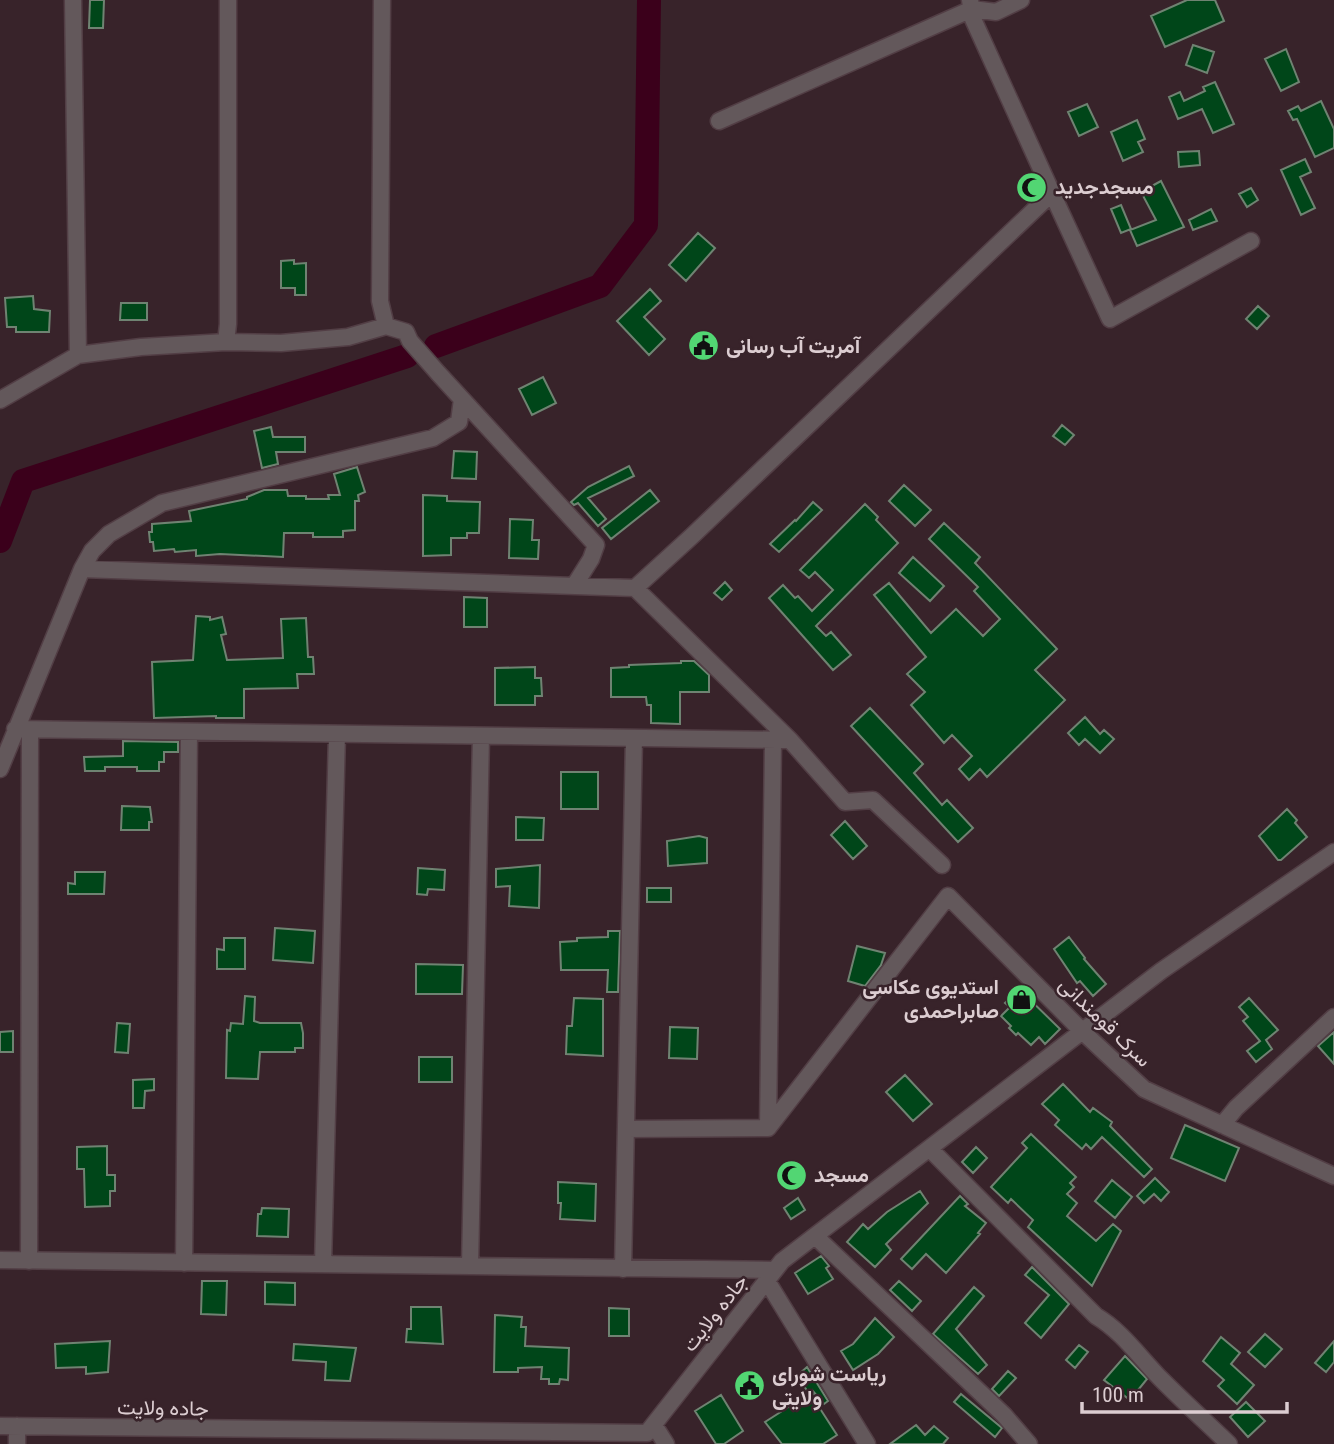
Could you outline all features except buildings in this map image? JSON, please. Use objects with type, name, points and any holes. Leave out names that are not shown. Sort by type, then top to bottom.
[{"type":"street","points":[[73,0],[78,355]]},
{"type":"street","points":[[226,342],[228,0]]},
{"type":"street","points":[[382,0],[380,300],[386,326]]},
{"type":"street","points":[[719,121],[971,5],[996,12],[1021,0]]},
{"type":"street","points":[[971,5],[974,19],[1110,319],[1251,241]]},
{"type":"street","points":[[635,588],[1052,193]]},
{"type":"street","points":[[0,400],[78,355],[141,347],[226,342],[281,344],[348,337],[386,326],[406,332],[410,341],[596,545],[591,559],[574,586]]},
{"type":"street","points":[[0,769],[23,730],[82,569],[92,551],[109,534],[162,503],[433,438],[460,422],[462,399]]},
{"type":"street","points":[[82,569],[635,588],[790,740],[845,802],[873,800],[942,865]]},
{"type":"street","points":[[23,730],[790,740]]},
{"type":"street","points":[[23,730],[29,1261]]},
{"type":"street","points":[[184,1263],[189,732]]},
{"type":"street","points":[[323,1264],[337,734]]},
{"type":"street","points":[[470,1266],[481,736]]},
{"type":"street","points":[[623,1269],[634,738]]},
{"type":"street","points":[[626,1129],[768,1128],[773,741]]},
{"type":"street","name":"جاده ولایت","points":[[0,1426],[172,1437],[647,1433],[782,1262],[1161,971],[1334,852]]},
{"type":"street","name":"سرک قومندانی","points":[[768,1128],[948,896],[1083,1032],[1144,1089],[1334,1176]]},
{"type":"street","points":[[1222,1125],[1236,1108],[1334,1017]]},
{"type":"street","points":[[930,1149],[1096,1316],[1108,1323],[1138,1351],[1160,1378],[1229,1444]]},
{"type":"street","points":[[815,1236],[1004,1415],[1029,1444]]},
{"type":"street","points":[[0,1260],[470,1266],[771,1275],[867,1444]]},
{"type":"street","points":[[654,1425],[666,1444]]},
{"type":"street","points":[[17,1426],[17,1444]]},
{"type":"waterway","points":[[436,346],[600,286],[646,225],[649,0]]},
{"type":"waterway","points":[[0,541],[23,481],[407,356]]},
{"type":"place","name":"مسجدجدید","points":[[1032,187]]},
{"type":"place","name":"آمریت آب رسانی","points":[[703,346]]},
{"type":"place","name":"استدیوی عکاسی صابراحمدی","points":[[1022,999]]},
{"type":"place","name":"مسجد","points":[[791,1175]]},
{"type":"place","name":"ریاست شورای ولایتی","points":[[749,1386]]}]
